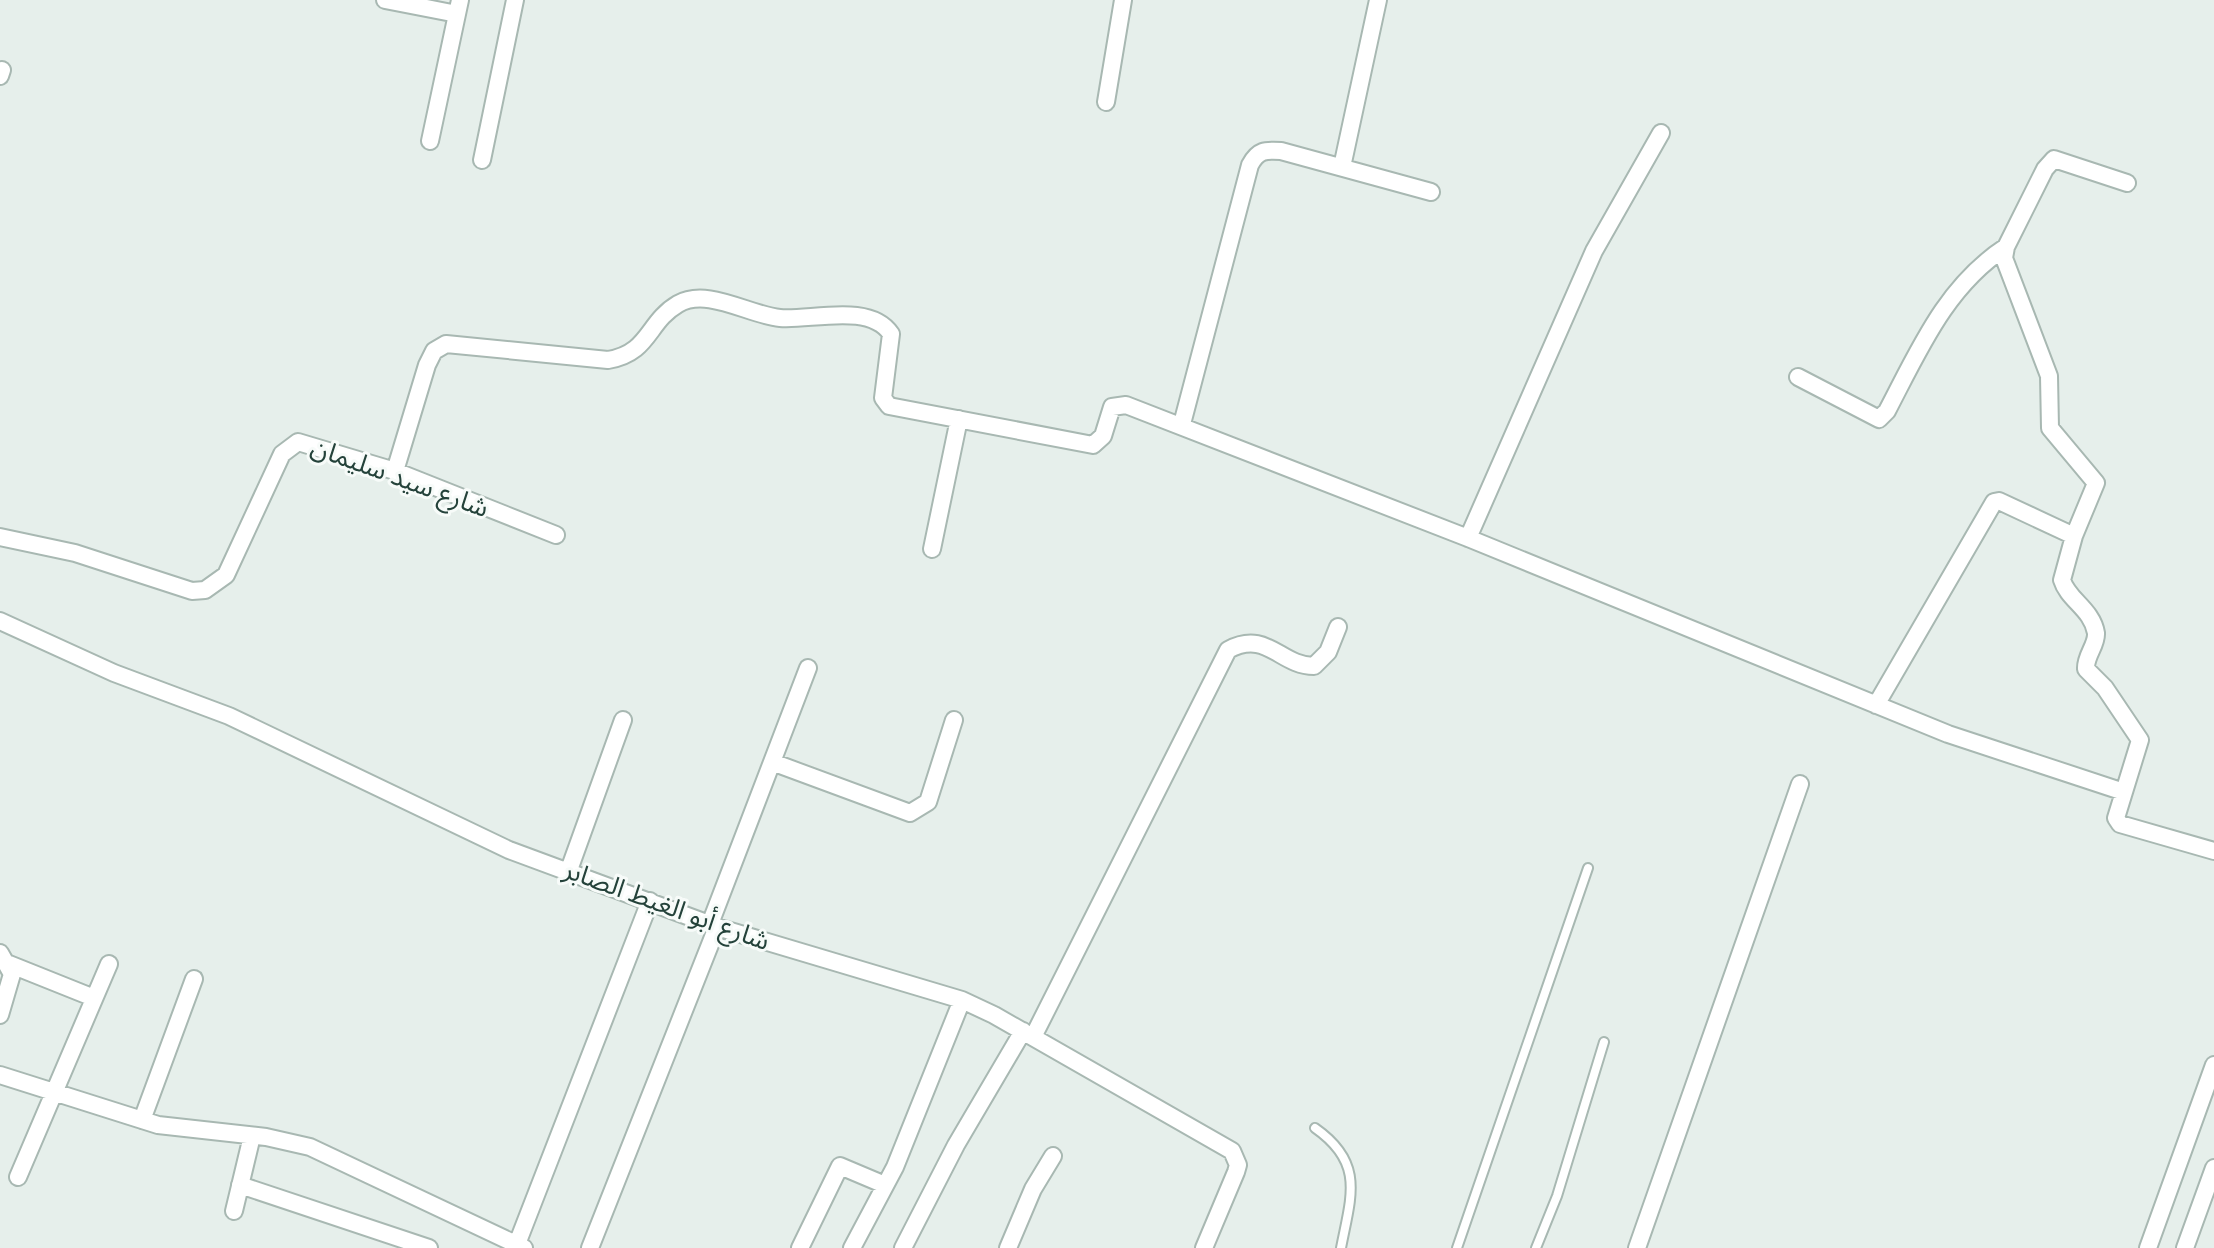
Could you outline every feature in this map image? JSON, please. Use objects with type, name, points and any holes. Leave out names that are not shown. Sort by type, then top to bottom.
[{"type":"street","points":[[385,0],[459,7],[430,141]]},
{"type":"street","points":[[482,160],[515,0]]},
{"type":"street","points":[[1106,102],[1123,0]]},
{"type":"street","points":[[1342,167],[1378,0]]},
{"type":"street","points":[[1468,538],[1594,251],[1661,133]]},
{"type":"street","points":[[1182,424],[1255,155],[1264,149],[1281,151],[1431,192]]},
{"type":"street","points":[[2127,183],[2054,159],[2045,169],[2006,247],[2007,267],[2049,376],[2050,428],[2096,483],[2074,536],[2062,580],[2087,610],[2094,628],[2096,636],[2086,669],[2105,688],[2140,740],[2116,814],[2120,824],[2214,851]]},
{"type":"street","points":[[1798,377],[1879,419],[1887,411],[1937,317],[1962,281],[1978,265],[2006,247]]},
{"type":"street","points":[[395,471],[427,365],[434,351],[446,344],[608,360],[625,357],[639,348],[678,304],[696,299],[780,318],[833,313],[887,329],[892,341],[885,403],[1093,445],[1103,436],[1108,413],[1119,403],[1182,424],[2001,754],[2124,792]]},
{"type":"street","points":[[932,549],[959,419]]},
{"type":"street","name":"شارع سيد سليمان","points":[[0,537],[75,553],[192,591],[205,590],[226,575],[289,446],[309,442],[395,471],[556,535]]},
{"type":"street","points":[[1876,705],[1994,502],[1999,501],[2074,536]]},
{"type":"street","name":"شارع أبو الغيط الصابر","points":[[0,621],[104,669],[229,716],[490,842],[713,925],[962,1000],[1028,1034],[1232,1151],[1238,1165],[1236,1172],[1204,1248]]},
{"type":"street","points":[[903,1248],[956,1145],[1028,1034],[1208,682],[1228,650],[1241,643],[1253,642],[1314,666],[1328,652],[1338,627]]},
{"type":"street","points":[[590,1248],[808,668]]},
{"type":"street","points":[[569,870],[623,720]]},
{"type":"street","points":[[772,762],[910,813],[917,812],[928,802],[954,720]]},
{"type":"street","points":[[1637,1248],[1800,784]]},
{"type":"street","points":[[0,1075],[175,1129],[288,1141],[331,1155],[521,1246],[650,901]]},
{"type":"street","points":[[0,1015],[4,991],[12,974],[4,958]]},
{"type":"street","points":[[4,958],[94,998]]},
{"type":"street","points":[[18,1177],[109,964]]},
{"type":"street","points":[[142,1120],[194,979]]},
{"type":"street","points":[[852,1248],[885,1185],[962,1000]]},
{"type":"street","points":[[2148,1248],[2214,1065]]},
{"type":"street","points":[[234,1211],[252,1136]]},
{"type":"street","points":[[1008,1248],[1033,1189],[1053,1156]]},
{"type":"street","points":[[800,1248],[840,1166],[885,1185]]},
{"type":"street","points":[[2185,1248],[2214,1168]]},
{"type":"street","points":[[240,1185],[429,1248]]},
{"type":"lane","points":[[1457,1248],[1588,868]]},
{"type":"lane","points":[[1536,1248],[1557,1196],[1604,1042]]},
{"type":"lane","points":[[1315,1128],[1344,1155],[1352,1175],[1341,1248]]}]
